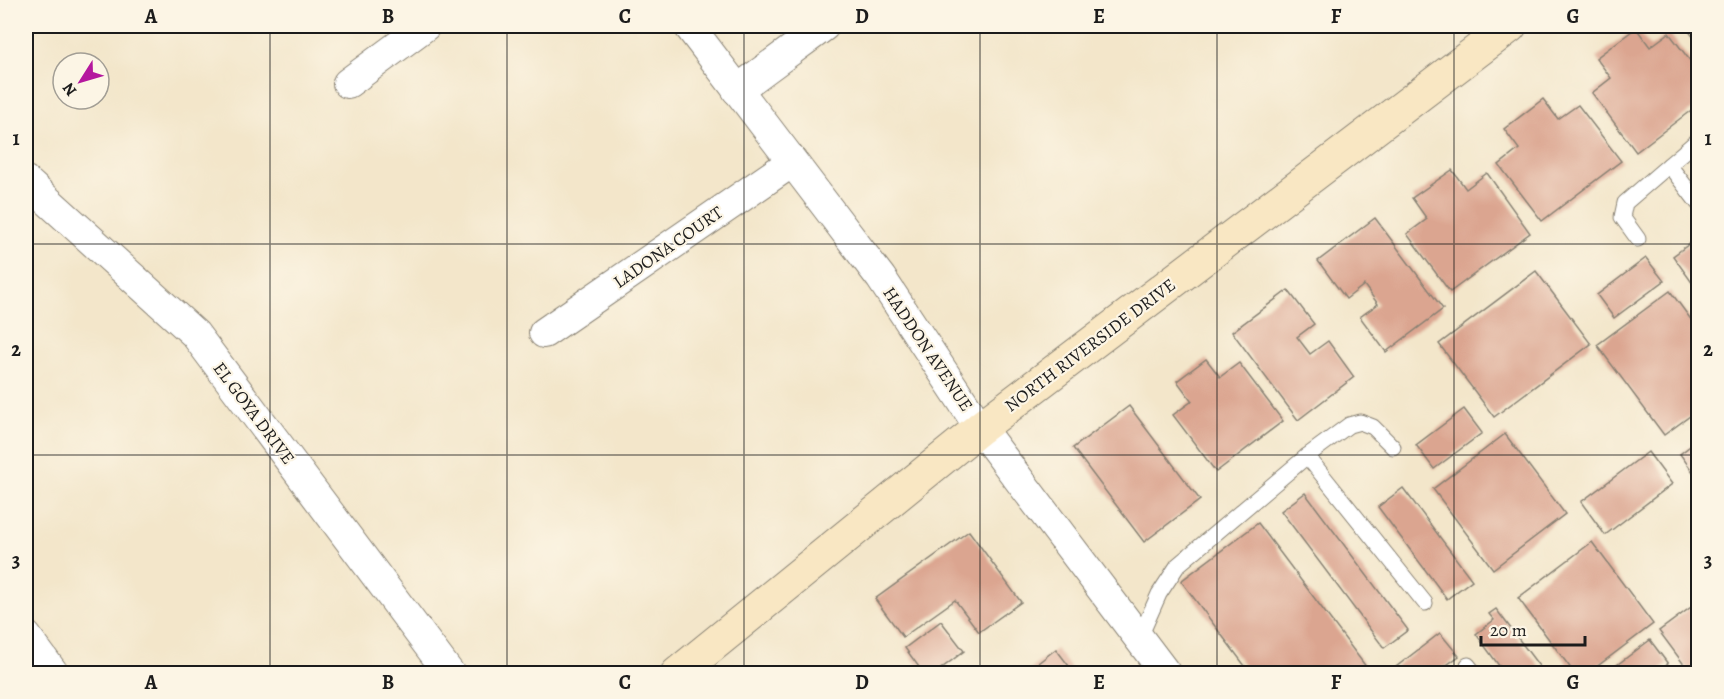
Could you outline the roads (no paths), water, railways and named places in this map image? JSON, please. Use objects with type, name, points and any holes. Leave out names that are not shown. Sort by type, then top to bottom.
[{"type":"street","points":[[348,83],[425,26]]},
{"type":"street","name":"HADDON AVENUE","points":[[689,26],[880,278],[980,428],[1166,674]]},
{"type":"street","points":[[737,90],[824,26]]},
{"type":"street","name":"NORTH RIVERSIDE DRIVE","points":[[677,674],[980,428],[1510,26]]},
{"type":"street","name":"LADONA COURT","points":[[544,333],[792,162]]},
{"type":"street","name":"EL GOYA DRIVE","points":[[26,181],[195,334],[450,674]]},
{"type":"street","points":[[26,636],[54,674]]},
{"type":"lane","points":[[1638,239],[1622,217],[1625,203],[1698,140]]},
{"type":"lane","points":[[1669,165],[1698,203]]},
{"type":"lane","points":[[1139,639],[1159,594],[1178,565],[1307,456],[1349,425],[1360,422],[1373,427],[1393,447]]},
{"type":"lane","points":[[1307,456],[1425,603]]}]
